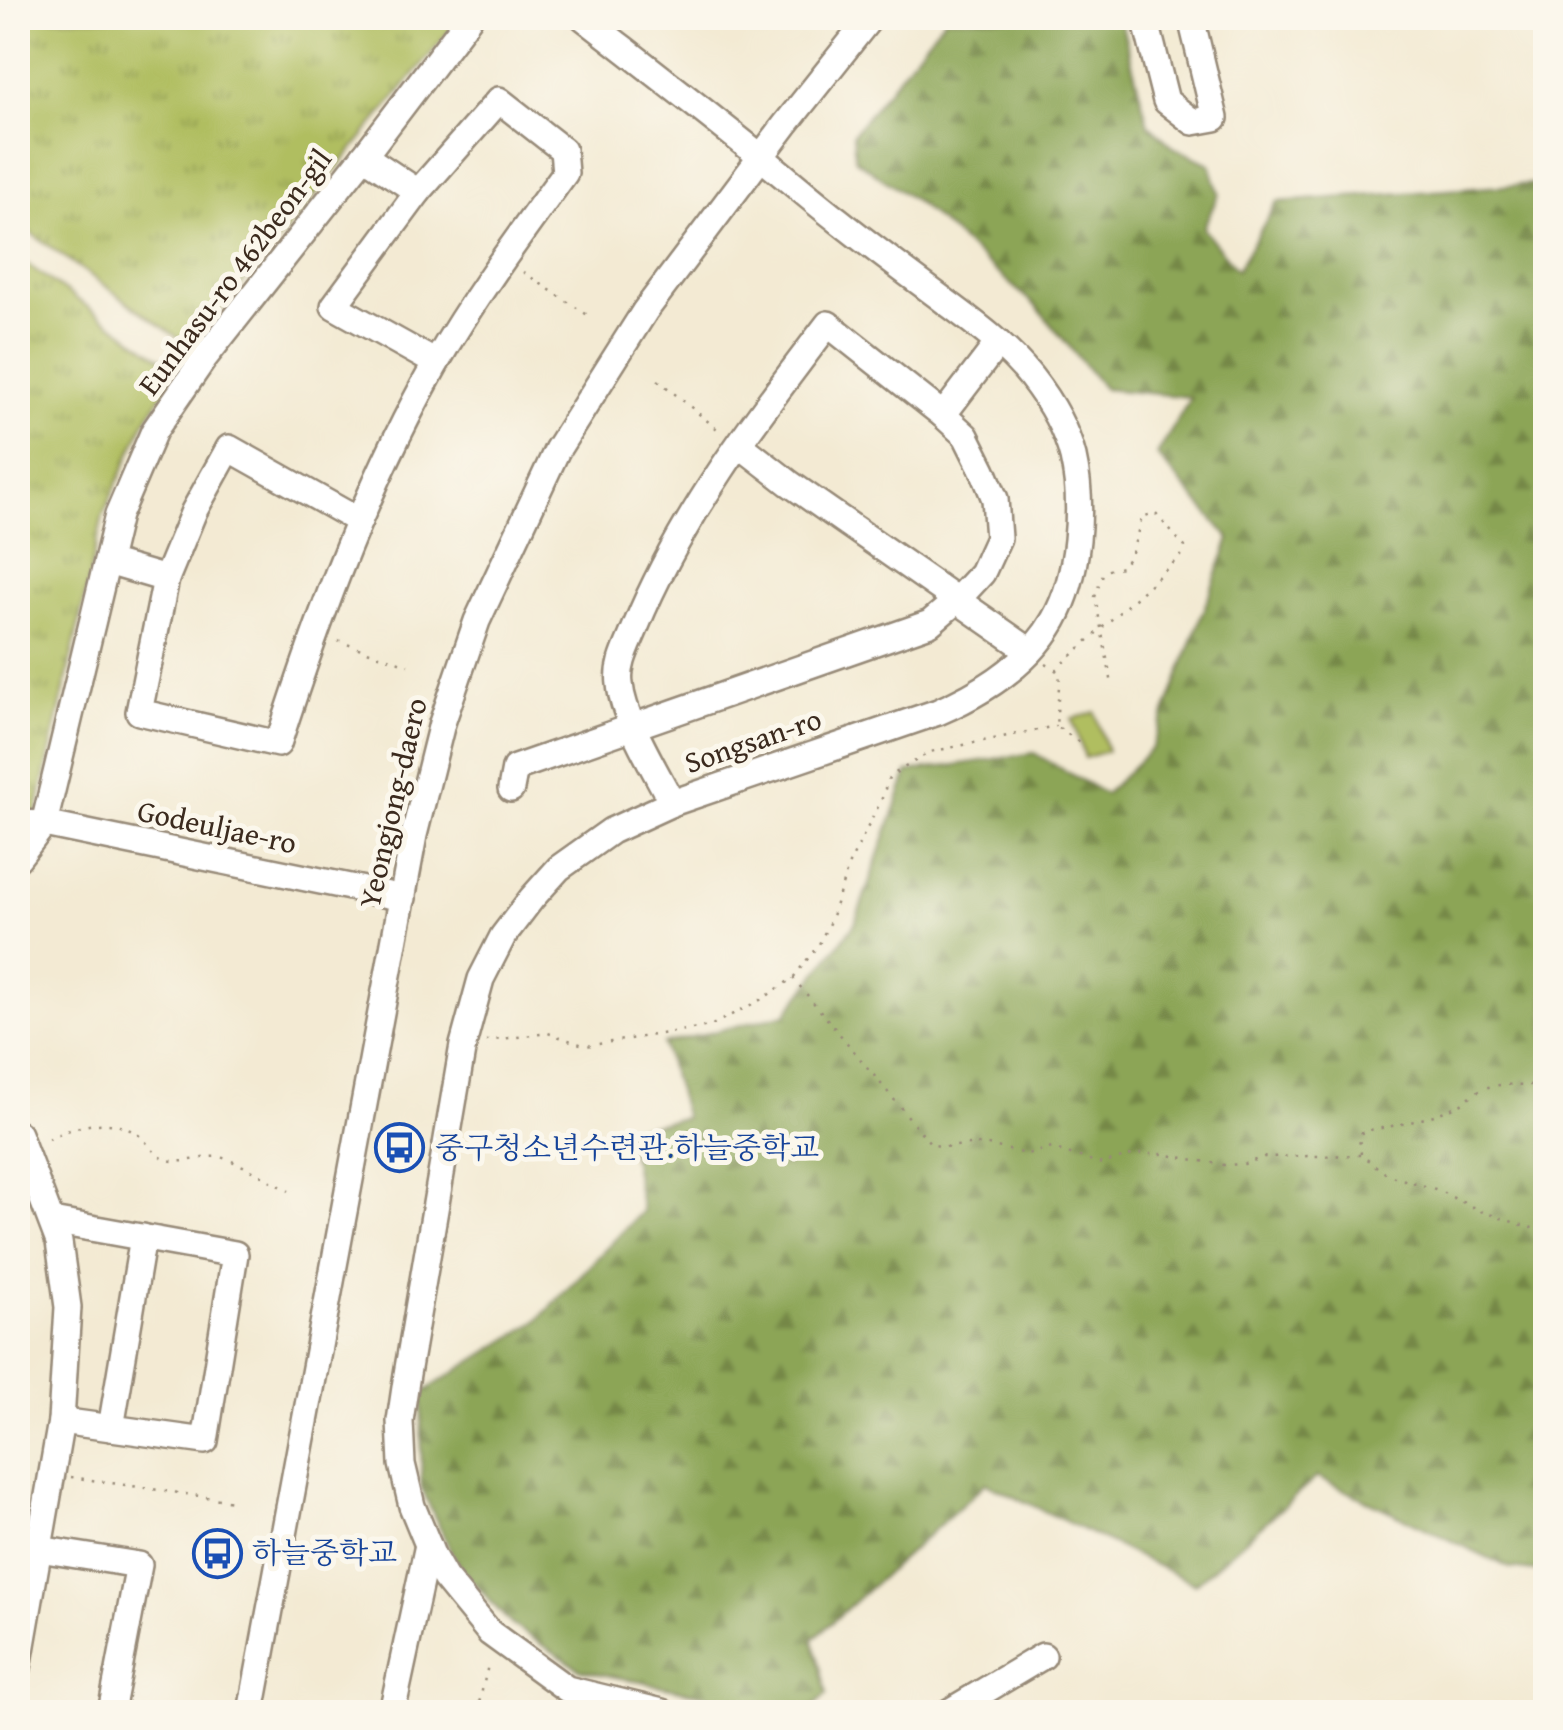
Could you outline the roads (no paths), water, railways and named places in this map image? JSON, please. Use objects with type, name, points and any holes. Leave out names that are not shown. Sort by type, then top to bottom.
[{"type":"street","name":"Eunhasu-ro 462beon-gil","points":[[44,824],[118,514],[154,431],[204,357],[469,18]]},
{"type":"street","name":"Songsan-ro","points":[[584,18],[998,343],[1030,375],[1065,434],[1073,459],[1078,516],[1077,543],[1066,593],[1035,655],[972,698],[672,802],[611,832],[559,868],[532,898],[502,936],[481,978],[464,1045],[400,1421],[402,1464],[412,1506],[444,1578],[490,1633],[564,1701],[662,1712]]},
{"type":"street","name":"Yeongjong-daero","points":[[251,1712],[414,835],[442,724],[471,638],[557,450],[646,311],[870,18]]},
{"type":"street","points":[[1145,18],[1166,101],[1193,122],[1215,118],[1191,18]]},
{"type":"street","points":[[359,520],[230,448],[194,511],[166,578],[139,712],[278,744],[314,633],[359,520],[436,363],[503,258],[565,173],[563,150],[499,100],[418,192],[334,306],[436,363]]},
{"type":"street","points":[[364,156],[418,192]]},
{"type":"street","points":[[511,789],[515,768],[633,726],[930,623],[982,573],[998,538],[995,499],[966,436],[828,324],[735,442],[673,552],[622,660],[620,684],[633,726],[672,802]]},
{"type":"street","points":[[944,416],[998,343]]},
{"type":"street","points":[[735,442],[1035,655]]},
{"type":"street","points":[[108,562],[166,578]]},
{"type":"street","name":"Godeuljae-ro","points":[[18,823],[44,824],[403,898]]},
{"type":"street","points":[[18,858],[44,824]]},
{"type":"street","points":[[18,1134],[60,1242],[68,1307],[61,1420],[18,1668]]},
{"type":"street","points":[[52,1221],[234,1254],[205,1441],[61,1420]]},
{"type":"street","points":[[111,1428],[142,1238]]},
{"type":"street","points":[[392,1712],[428,1545]]},
{"type":"street","points":[[40,1549],[139,1565],[111,1712]]},
{"type":"street","points":[[963,1709],[1043,1656]]},
{"type":"place","name":"중구청소년수련관.하늘중학교","points":[[400,1148]]},
{"type":"place","name":"하늘중학교","points":[[217,1553]]}]
